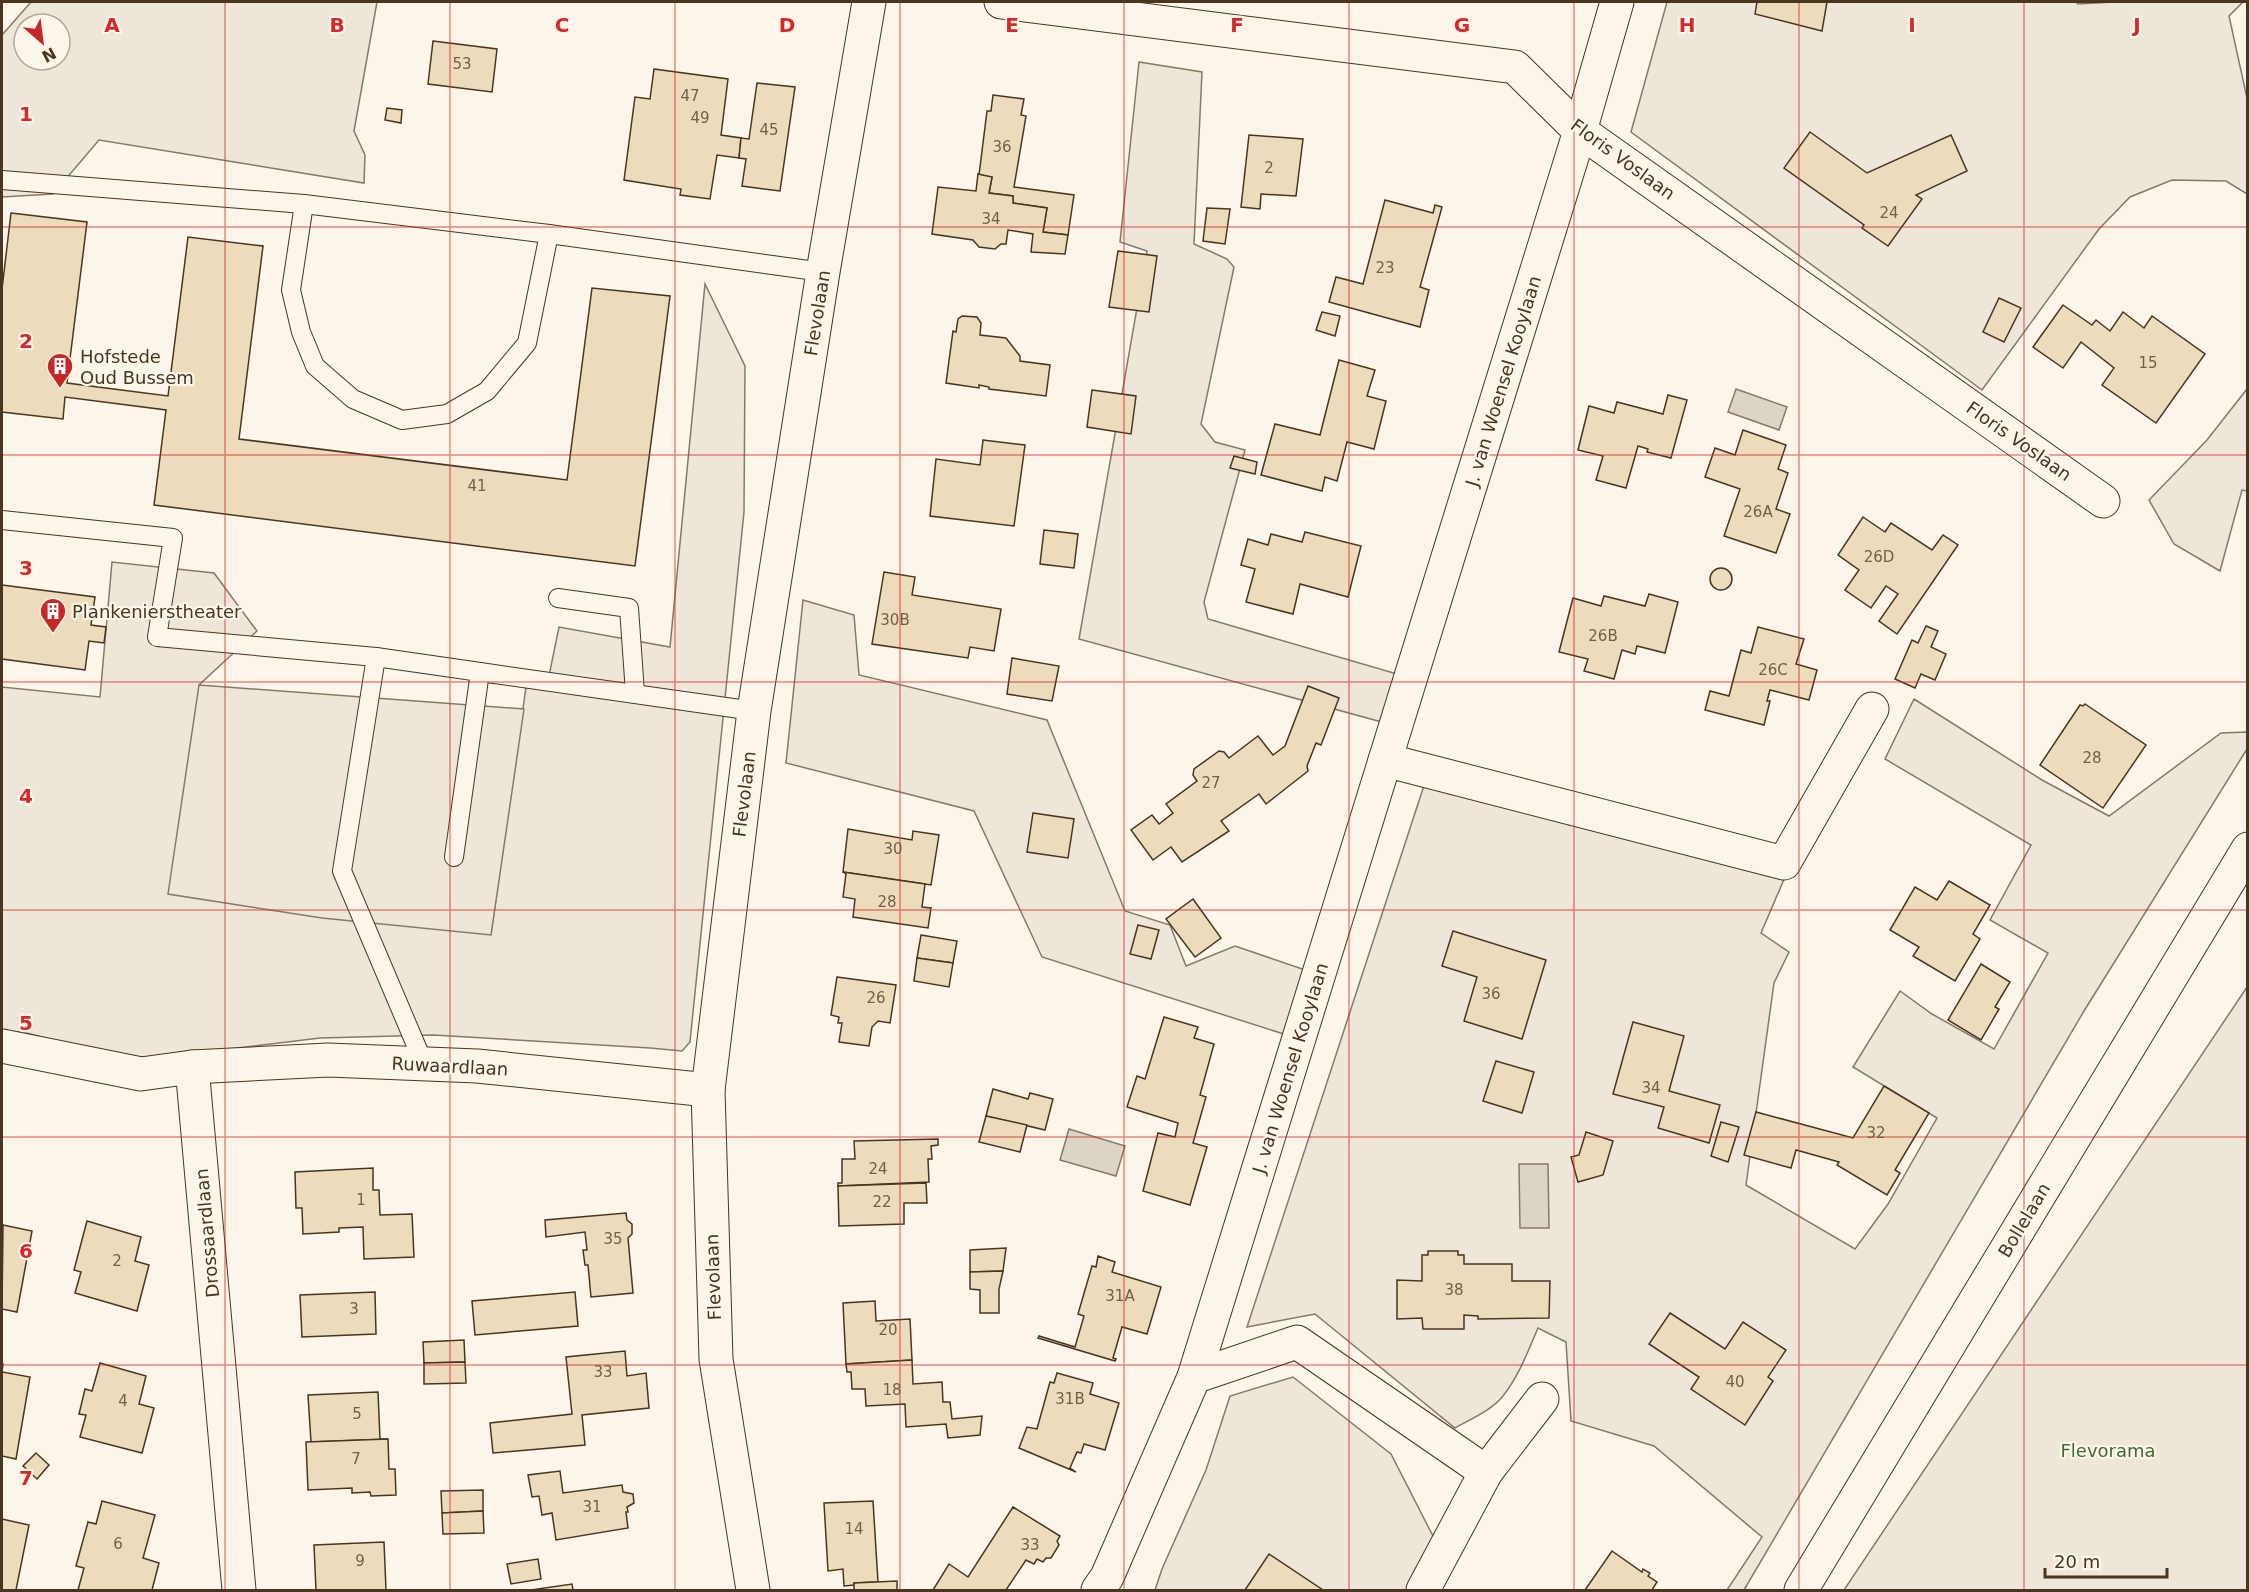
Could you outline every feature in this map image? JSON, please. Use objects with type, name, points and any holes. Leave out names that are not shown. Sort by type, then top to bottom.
[{"type":"street","name":"Flevolaan","points":[[753,1590],[716,1359],[708,1090],[754,711],[869,2]]},
{"type":"street","name":"Floris Voslaan","points":[[1001,2],[1515,67],[1580,131],[2103,501]]},
{"type":"street","name":"J. van Woensel Kooylaan","points":[[1098,1590],[1107,1577],[1194,1377],[1580,131],[1617,2]]},
{"type":"street","points":[[1385,760],[1784,863],[1872,709]]},
{"type":"street","name":"Bollelaan","points":[[1801,1590],[2247,849]]},
{"type":"street","points":[[2,1046],[141,1074],[192,1068]]},
{"type":"street","name":"Ruwaardlaan","points":[[192,1068],[328,1060],[477,1066],[708,1090]]},
{"type":"street","name":"Drossaardlaan","points":[[192,1068],[239,1590]]},
{"type":"street","points":[[1194,1377],[1297,1342],[1486,1472]]},
{"type":"street","points":[[1423,1590],[1486,1472],[1542,1400]]},
{"type":"lane","points":[[2,180],[304,204],[549,234],[824,272]]},
{"type":"lane","points":[[304,204],[291,290],[301,332],[315,366],[353,399],[402,420],[447,414],[487,391],[527,343],[549,234]]},
{"type":"lane","points":[[2,520],[173,538],[157,637],[375,657],[754,711]]},
{"type":"lane","points":[[558,598],[629,608],[635,693]]},
{"type":"lane","points":[[375,657],[342,871],[424,1064]]},
{"type":"lane","points":[[454,857],[480,672]]},
{"type":"green space","points":[[31,2],[377,2],[354,131],[365,155],[364,183],[99,140],[53,194],[2,197],[2,35],[12,24],[12,72],[72,72],[72,12],[22,12]]},
{"type":"green space","points":[[1667,2],[2076,2],[2078,4],[2243,2],[2229,16],[2247,98],[2247,194],[2226,181],[2172,180],[2130,197],[2099,229],[1982,390],[1631,132]]},
{"type":"green space","points":[[1139,62],[1202,72],[1194,244],[1227,259],[1234,267],[1201,424],[1215,442],[1245,450],[1204,602],[1208,619],[1404,676],[1389,724],[1079,639],[1147,251],[1120,242]]},
{"type":"green space","points":[[705,284],[745,366],[744,512],[690,1042],[682,1051],[433,1035],[320,1038],[130,1061],[23,1032],[2,1032],[2,687],[100,697],[112,562],[214,573],[257,631],[199,685],[491,934],[528,673],[549,676],[559,627],[670,647]]},
{"type":"green space","points":[[2247,389],[2247,491],[2242,490],[2220,571],[2174,544],[2149,500],[2207,440]]},
{"type":"green space","points":[[803,600],[854,615],[859,675],[1047,720],[1125,911],[1170,925],[1186,966],[1235,946],[1311,972],[1290,1036],[1042,957],[974,811],[786,763]]},
{"type":"green space","points":[[1914,699],[2042,780],[2109,816],[2221,733],[2247,732],[2247,749],[2084,1011],[1744,1590],[1727,1590],[1762,1537],[1654,1446],[1571,1421],[1566,1342],[1538,1328],[1518,1372],[1503,1396],[1487,1410],[1455,1428],[1315,1314],[1247,1327],[1432,761],[1791,863],[1761,933],[1789,952],[1774,983],[1746,1185],[1855,1249],[1888,1204],[1937,1118],[1853,1067],[1900,991],[1932,1014],[1994,1049],[2048,953],[1990,920],[2031,845],[1885,759]]},
{"type":"green space","name":"Flevorama","points":[[2247,987],[2247,1590],[1844,1590]]},
{"type":"green space","points":[[1293,1377],[1391,1454],[1435,1540],[1413,1590],[1155,1590],[1206,1470],[1230,1396]]},
{"type":"shaded area","points":[[1736,389],[1787,407],[1779,430],[1728,412]]},
{"type":"shaded area","points":[[199,685],[524,709],[491,935],[322,918],[168,894]]},
{"type":"shaded area","points":[[1069,1129],[1125,1146],[1116,1176],[1060,1160]]},
{"type":"shaded area","points":[[1519,1164],[1548,1164],[1549,1228],[1520,1228]]},
{"type":"building","points":[[1757,2],[1827,2],[1822,31],[1755,14]]},
{"type":"building","points":[[433,41],[497,49],[492,92],[428,84]]},
{"type":"building","points":[[654,69],[728,79],[721,135],[741,138],[739,158],[717,155],[710,199],[680,195],[681,189],[624,180],[635,97],[650,99]]},
{"type":"building","points":[[757,83],[795,87],[780,191],[742,186],[746,159],[739,158],[741,138],[749,139]]},
{"type":"building","points":[[993,95],[1024,99],[1021,115],[1026,116],[1014,187],[1074,195],[1068,235],[1043,232],[1047,208],[1013,203],[1013,196],[989,193],[992,177],[979,175],[987,111],[991,111]]},
{"type":"building","points":[[387,108],[402,110],[401,123],[385,120]]},
{"type":"building","points":[[1810,132],[1867,173],[1951,135],[1967,171],[1916,195],[1922,199],[1888,246],[1862,228],[1864,225],[1784,168]]},
{"type":"building","points":[[1249,135],[1303,139],[1296,196],[1261,194],[1260,209],[1241,207]]},
{"type":"building","points":[[978,174],[992,177],[989,193],[1013,196],[1013,203],[1047,208],[1043,232],[1068,235],[1065,254],[1031,252],[1033,234],[1008,230],[1006,244],[1001,244],[995,249],[979,247],[973,240],[932,234],[938,187],[976,191]]},
{"type":"building","points":[[1385,200],[1433,213],[1435,205],[1442,207],[1420,287],[1429,290],[1420,327],[1329,302],[1336,277],[1363,284]]},
{"type":"building","points":[[1207,208],[1230,209],[1225,244],[1203,241]]},
{"type":"building","name":"Hofstede Oud Bussem","points":[[11,213],[87,222],[67,383],[168,396],[188,237],[263,246],[239,439],[567,480],[592,288],[670,296],[635,566],[154,505],[166,410],[65,397],[63,419],[2,412],[2,289]]},
{"type":"building","points":[[1118,251],[1157,256],[1149,312],[1109,307]]},
{"type":"building","points":[[1999,298],[2021,308],[2004,342],[1983,332]]},
{"type":"building","points":[[2063,305],[2092,325],[2096,320],[2110,331],[2123,312],[2144,328],[2152,316],[2205,354],[2156,423],[2102,385],[2114,368],[2081,342],[2063,368],[2033,347]]},
{"type":"building","points":[[1322,312],[1340,316],[1335,336],[1316,330]]},
{"type":"building","points":[[962,316],[977,317],[981,323],[980,335],[1006,338],[1020,356],[1020,361],[1050,365],[1046,396],[989,389],[989,387],[979,385],[979,388],[946,383],[953,331],[956,332],[958,319]]},
{"type":"building","points":[[1339,360],[1375,370],[1367,396],[1386,401],[1374,449],[1347,442],[1337,481],[1325,477],[1322,491],[1261,475],[1275,424],[1320,435]]},
{"type":"building","points":[[1092,390],[1136,396],[1131,434],[1087,427]]},
{"type":"building","points":[[1668,395],[1687,400],[1671,458],[1647,452],[1648,449],[1638,446],[1626,488],[1596,480],[1603,456],[1578,450],[1589,406],[1614,413],[1617,402],[1663,414]]},
{"type":"building","points":[[1743,430],[1786,445],[1778,469],[1788,473],[1776,509],[1790,514],[1776,553],[1724,536],[1740,489],[1705,477],[1715,448],[1735,455]]},
{"type":"building","points":[[983,440],[1025,445],[1014,526],[930,516],[936,459],[980,465]]},
{"type":"building","points":[[1234,456],[1257,462],[1255,474],[1230,468]]},
{"type":"building","points":[[1863,517],[1885,532],[1891,523],[1932,550],[1943,535],[1958,545],[1897,634],[1879,621],[1898,594],[1886,586],[1871,608],[1845,590],[1859,570],[1838,555]]},
{"type":"building","points":[[1044,530],[1078,534],[1074,568],[1040,564]]},
{"type":"building","points":[[1305,532],[1361,546],[1348,597],[1300,584],[1293,614],[1246,602],[1255,569],[1241,565],[1248,539],[1268,545],[1271,534],[1302,542]]},
{"type":"building","points":[[1721,568],[1729,571],[1732,579],[1729,587],[1721,590],[1713,587],[1710,579],[1713,571]]},
{"type":"building","points":[[884,572],[915,577],[912,595],[1001,609],[994,651],[970,647],[968,658],[872,644]]},
{"type":"building","name":"Plankenierstheater","points":[[2,585],[95,597],[91,625],[106,627],[104,643],[89,641],[85,670],[2,659]]},
{"type":"building","points":[[1649,594],[1678,602],[1665,653],[1637,646],[1635,654],[1622,650],[1614,679],[1584,671],[1588,659],[1559,652],[1573,598],[1601,606],[1604,596],[1645,606]]},
{"type":"building","points":[[1926,626],[1938,631],[1931,647],[1946,654],[1935,680],[1921,674],[1915,688],[1895,679],[1912,640],[1918,643]]},
{"type":"building","points":[[1758,627],[1804,639],[1796,664],[1817,670],[1809,700],[1770,690],[1767,701],[1770,701],[1764,725],[1705,710],[1710,691],[1729,696],[1741,650],[1751,653]]},
{"type":"building","points":[[1012,658],[1059,666],[1052,701],[1007,694]]},
{"type":"building","points":[[1308,686],[1339,698],[1321,745],[1316,743],[1307,766],[1308,771],[1266,804],[1259,794],[1221,821],[1229,831],[1182,862],[1171,847],[1153,860],[1131,830],[1152,815],[1159,824],[1173,813],[1166,804],[1197,781],[1193,775],[1194,769],[1219,751],[1224,752],[1229,758],[1258,736],[1273,755],[1285,746]]},
{"type":"building","points":[[2085,704],[2146,745],[2103,808],[2040,765],[2080,705]]},
{"type":"building","points":[[1033,813],[1074,819],[1068,858],[1027,852]]},
{"type":"building","points":[[848,829],[912,840],[913,831],[939,835],[931,885],[843,872]]},
{"type":"building","points":[[843,872],[925,884],[922,907],[931,908],[928,928],[853,917],[855,899],[843,897],[846,874]]},
{"type":"building","points":[[1949,881],[1990,905],[1973,934],[1980,939],[1955,981],[1913,956],[1919,947],[1890,930],[1915,887],[1937,900]]},
{"type":"building","points":[[1193,899],[1221,938],[1195,957],[1166,919]]},
{"type":"building","points":[[1138,925],[1159,930],[1151,959],[1130,954]]},
{"type":"building","points":[[1453,931],[1546,960],[1522,1039],[1464,1021],[1477,977],[1442,966]]},
{"type":"building","points":[[921,935],[957,941],[953,963],[917,958]]},
{"type":"building","points":[[917,958],[953,963],[949,987],[914,981]]},
{"type":"building","points":[[1981,964],[2010,982],[1995,1007],[1999,1009],[1981,1040],[1948,1020]]},
{"type":"building","points":[[837,977],[896,985],[890,1023],[878,1021],[872,1027],[869,1046],[839,1042],[842,1023],[838,1023],[839,1017],[831,1015]]},
{"type":"building","points":[[1164,1017],[1198,1027],[1194,1038],[1214,1044],[1200,1095],[1206,1097],[1193,1143],[1207,1147],[1190,1205],[1143,1191],[1158,1133],[1175,1137],[1178,1123],[1127,1107],[1137,1076],[1145,1079]]},
{"type":"building","points":[[1633,1022],[1684,1036],[1669,1091],[1720,1105],[1709,1143],[1658,1128],[1664,1107],[1613,1094]]},
{"type":"building","points":[[1496,1061],[1534,1072],[1522,1113],[1483,1101]]},
{"type":"building","points":[[1884,1086],[1929,1113],[1895,1170],[1900,1173],[1887,1195],[1837,1165],[1839,1162],[1796,1150],[1791,1168],[1744,1155],[1756,1112],[1853,1138]]},
{"type":"building","points":[[993,1089],[1028,1099],[1030,1093],[1053,1099],[1045,1130],[986,1116]]},
{"type":"building","points":[[986,1116],[1027,1125],[1020,1152],[979,1142]]},
{"type":"building","points":[[1721,1122],[1739,1127],[1728,1162],[1711,1156]]},
{"type":"building","points":[[1586,1132],[1613,1141],[1603,1175],[1578,1182],[1571,1157],[1579,1155]]},
{"type":"building","points":[[938,1139],[938,1145],[931,1146],[932,1159],[928,1159],[929,1182],[838,1186],[838,1183],[842,1183],[842,1159],[855,1159],[854,1141]]},
{"type":"building","points":[[373,1168],[373,1190],[379,1190],[380,1215],[412,1214],[414,1257],[364,1259],[363,1227],[339,1228],[339,1232],[303,1234],[302,1208],[296,1208],[295,1172]]},
{"type":"building","points":[[926,1183],[927,1203],[904,1203],[904,1224],[839,1226],[838,1186]]},
{"type":"building","points":[[626,1213],[627,1220],[632,1224],[632,1234],[628,1238],[633,1293],[591,1297],[588,1265],[585,1265],[583,1250],[587,1250],[585,1232],[546,1237],[545,1220]]},
{"type":"building","points":[[87,1221],[141,1237],[135,1261],[149,1265],[137,1311],[75,1293],[81,1272],[74,1270]]},
{"type":"building","points":[[3,1225],[32,1231],[17,1312],[2,1309]]},
{"type":"building","points":[[1006,1248],[1003,1271],[970,1272],[970,1250]]},
{"type":"building","points":[[1428,1251],[1458,1251],[1458,1255],[1464,1255],[1464,1264],[1512,1264],[1512,1281],[1550,1281],[1549,1318],[1478,1319],[1478,1316],[1464,1315],[1464,1329],[1423,1329],[1422,1318],[1397,1319],[1397,1280],[1422,1281],[1422,1255],[1428,1255]]},
{"type":"building","points":[[1098,1256],[1115,1262],[1112,1272],[1161,1287],[1147,1334],[1122,1327],[1113,1358],[1116,1359],[1115,1361],[1038,1338],[1039,1336],[1075,1347],[1084,1316],[1078,1314],[1092,1266],[1096,1267]]},
{"type":"building","points":[[1003,1271],[999,1289],[999,1313],[980,1313],[980,1290],[970,1289],[970,1272]]},
{"type":"building","points":[[375,1292],[376,1334],[302,1337],[300,1295]]},
{"type":"building","points":[[575,1292],[578,1326],[475,1335],[472,1301]]},
{"type":"building","points":[[875,1301],[876,1321],[910,1319],[912,1360],[846,1364],[843,1303]]},
{"type":"building","points":[[1670,1313],[1725,1349],[1743,1322],[1786,1350],[1768,1377],[1773,1381],[1745,1425],[1691,1389],[1699,1377],[1649,1344]]},
{"type":"building","points":[[464,1340],[465,1362],[424,1363],[423,1342]]},
{"type":"building","points":[[625,1351],[627,1376],[646,1373],[649,1408],[582,1415],[585,1445],[493,1453],[490,1423],[572,1414],[566,1357]]},
{"type":"building","points":[[912,1360],[913,1384],[942,1382],[943,1402],[950,1402],[952,1419],[982,1416],[980,1435],[948,1438],[946,1424],[906,1427],[905,1404],[866,1406],[865,1389],[852,1389],[851,1372],[847,1372],[846,1364]]},
{"type":"building","points":[[465,1362],[466,1383],[424,1384],[424,1363]]},
{"type":"building","points":[[100,1363],[146,1376],[139,1404],[154,1408],[142,1453],[80,1437],[86,1415],[79,1414],[85,1389],[92,1391]]},
{"type":"building","points":[[2,1372],[30,1377],[16,1459],[2,1456]]},
{"type":"building","points":[[1057,1373],[1093,1383],[1090,1394],[1119,1403],[1105,1450],[1084,1444],[1081,1453],[1077,1452],[1070,1468],[1076,1472],[1019,1448],[1027,1427],[1037,1429],[1050,1382],[1054,1383]]},
{"type":"building","points":[[378,1392],[380,1439],[388,1439],[311,1442],[308,1395]]},
{"type":"building","points":[[388,1439],[389,1469],[395,1469],[396,1495],[371,1496],[370,1492],[352,1493],[352,1488],[308,1490],[306,1442]]},
{"type":"building","points":[[36,1453],[49,1465],[37,1479],[23,1466]]},
{"type":"building","points":[[560,1471],[563,1493],[622,1485],[623,1492],[633,1494],[634,1503],[627,1507],[628,1512],[626,1512],[628,1528],[556,1540],[552,1513],[542,1515],[539,1496],[532,1497],[528,1475]]},
{"type":"building","points":[[483,1490],[483,1511],[442,1513],[441,1491]]},
{"type":"building","points":[[102,1501],[155,1515],[143,1558],[159,1563],[152,1590],[78,1590],[84,1568],[76,1566],[88,1522],[96,1524]]},
{"type":"building","points":[[873,1501],[878,1582],[854,1583],[854,1585],[844,1586],[843,1569],[828,1571],[824,1503]]},
{"type":"building","points":[[1013,1507],[1060,1536],[1057,1541],[1059,1545],[1051,1558],[1046,1558],[1043,1562],[1037,1559],[1034,1564],[1026,1560],[1006,1590],[933,1590],[949,1564],[968,1577]]},
{"type":"building","points":[[483,1511],[484,1533],[443,1534],[442,1513]]},
{"type":"building","points":[[2,1519],[29,1525],[16,1590],[2,1590]]},
{"type":"building","points":[[384,1542],[386,1590],[316,1590],[314,1545]]},
{"type":"building","points":[[1612,1551],[1642,1572],[1643,1569],[1650,1573],[1648,1576],[1657,1582],[1652,1590],[1585,1590]]},
{"type":"building","points":[[1269,1554],[1323,1590],[1245,1590]]},
{"type":"building","points":[[538,1559],[541,1579],[511,1584],[507,1564]]},
{"type":"building","points":[[897,1581],[897,1590],[854,1590],[854,1583]]},
{"type":"building","points":[[572,1584],[573,1590],[531,1590]]},
{"type":"place","name":"Hofstede Oud Bussem","points":[[60,389]]},
{"type":"place","name":"Plankenierstheater","points":[[53,634]]}]
